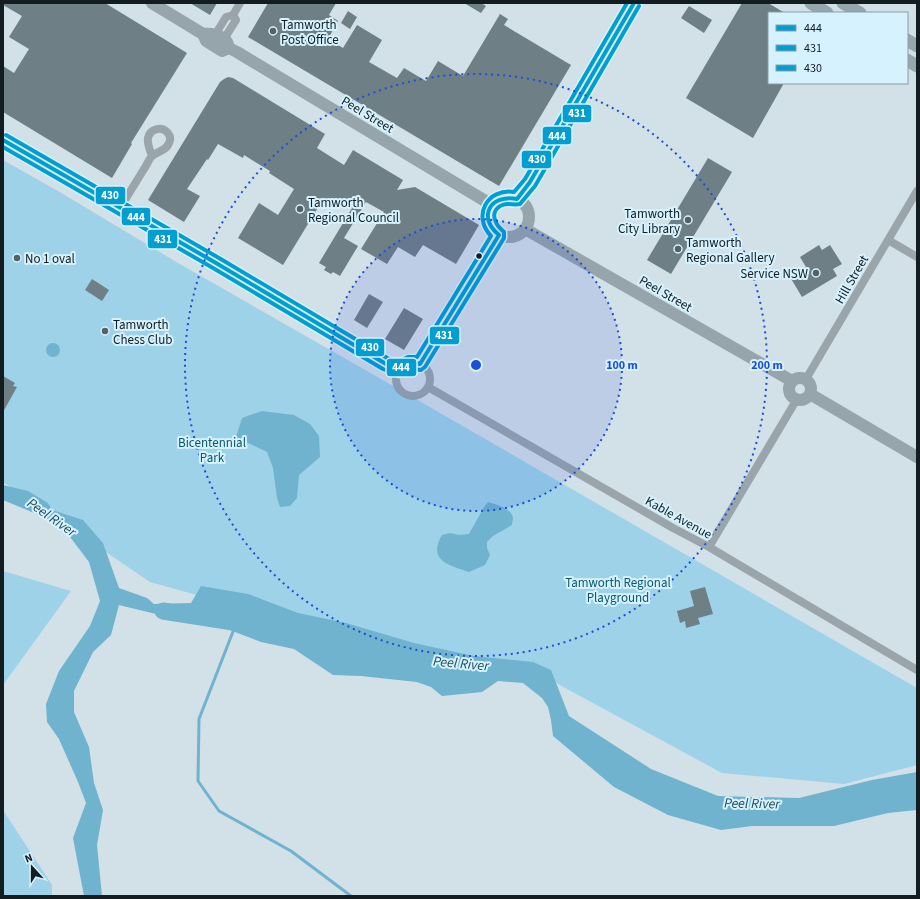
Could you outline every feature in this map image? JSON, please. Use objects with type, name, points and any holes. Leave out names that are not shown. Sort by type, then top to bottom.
[{"type":"main road","name":"Peel Street","points":[[152,3],[218,39],[492,205]]},
{"type":"main road","points":[[811,3],[826,12]]},
{"type":"main road","points":[[843,3],[858,12]]},
{"type":"main road","points":[[908,41],[917,46]]},
{"type":"main road","points":[[908,61],[917,66]]},
{"type":"main road","points":[[504,197],[518,198],[526,207],[529,214],[529,221],[525,228],[514,236],[507,237],[499,235],[490,223],[489,211],[492,205],[497,200],[504,197]]},
{"type":"main road","name":"Peel Street","points":[[525,228],[792,381]]},
{"type":"main road","points":[[799,377],[809,381],[812,388],[808,397],[803,400],[793,398],[789,392],[792,381],[799,377]]},
{"type":"main road","points":[[810,394],[917,457]]},
{"type":"street","points":[[218,39],[236,20],[233,15],[240,3]]},
{"type":"street","points":[[518,198],[530,182],[634,3]]},
{"type":"street","points":[[3,140],[73,182],[216,263],[386,364],[399,369]]},
{"type":"street","points":[[120,208],[152,156]]},
{"type":"street","name":"Hill Street","points":[[806,379],[917,191]]},
{"type":"street","points":[[420,364],[499,235]]},
{"type":"street","points":[[888,240],[917,257]]},
{"type":"street","points":[[415,362],[420,364],[428,371],[428,386],[424,391],[415,396],[404,393],[396,384],[399,369],[409,363],[415,362]]},
{"type":"street","name":"Kable Avenue","points":[[428,386],[917,670]]},
{"type":"street","points":[[709,548],[797,400]]},
{"type":"green space","name":"Bicentennial Park","points":[[3,160],[178,263],[917,688],[917,765],[844,784],[722,773],[532,670],[465,670],[150,582],[3,482]]},
{"type":"green space","points":[[3,571],[71,591],[3,685]]},
{"type":"green space","points":[[3,810],[52,885],[52,896],[3,896]]},
{"type":"water","points":[[53,343],[58,345],[60,350],[58,355],[53,357],[48,355],[46,350],[48,345]]},
{"type":"water","points":[[262,411],[294,415],[310,424],[319,436],[320,457],[299,475],[297,498],[290,506],[280,507],[277,498],[273,468],[267,452],[236,437],[242,418]]},
{"type":"water","points":[[3,485],[28,491],[48,503],[52,510],[83,520],[103,543],[119,588],[147,598],[154,604],[191,603],[201,586],[248,594],[298,613],[346,623],[414,643],[474,656],[533,662],[551,670],[569,716],[651,769],[718,796],[799,798],[872,780],[917,772],[917,810],[888,813],[834,826],[752,826],[721,830],[668,815],[614,787],[553,736],[548,707],[542,698],[523,683],[498,681],[482,692],[442,696],[431,687],[417,682],[361,676],[333,675],[294,649],[261,642],[222,627],[196,608],[183,616],[160,615],[119,605],[111,635],[93,652],[74,691],[74,712],[89,747],[94,783],[103,810],[97,845],[102,896],[84,896],[73,838],[86,803],[59,739],[47,722],[46,704],[59,671],[90,626],[100,601],[89,562],[61,525],[3,500]]},
{"type":"water","points":[[488,502],[507,509],[513,518],[512,525],[493,536],[487,542],[487,548],[490,555],[485,565],[469,572],[446,563],[438,556],[437,550],[442,535],[450,533],[459,535],[469,534]]},
{"type":"building","points":[[3,3],[105,3],[187,53],[131,143],[132,144],[112,178],[3,112],[3,66],[14,73],[29,49],[9,37],[22,16],[3,5]]},
{"type":"building","points":[[190,3],[217,3],[210,15]]},
{"type":"building","points":[[268,3],[336,3],[329,15],[338,21],[328,39],[343,48],[357,25],[382,40],[369,62],[397,78],[404,68],[426,81],[438,61],[463,76],[500,14],[508,19],[504,25],[571,65],[499,186],[248,37]]},
{"type":"building","points":[[464,3],[481,3],[486,6],[481,13]]},
{"type":"building","points":[[742,3],[768,3],[783,12],[768,12],[768,84],[783,84],[753,138],[686,98]]},
{"type":"building","points":[[689,6],[712,20],[704,33],[681,18]]},
{"type":"building","points":[[348,11],[357,17],[350,29],[341,23]]},
{"type":"building","points":[[228,77],[233,78],[325,134],[317,148],[344,165],[353,150],[403,180],[397,190],[415,187],[479,225],[456,264],[423,245],[415,257],[398,247],[387,264],[361,249],[384,212],[366,202],[344,238],[358,246],[340,276],[333,272],[331,274],[324,270],[326,267],[319,263],[352,208],[338,200],[334,209],[322,201],[283,265],[238,238],[259,203],[278,215],[294,189],[269,173],[270,171],[244,155],[243,158],[218,144],[187,189],[200,196],[184,222],[148,200],[220,82]]},
{"type":"building","points":[[708,158],[732,172],[671,274],[647,260]]},
{"type":"building","name":"Service NSW","points":[[819,245],[822,250],[830,245],[842,264],[833,269],[837,276],[802,297],[790,277],[806,267],[800,257]]},
{"type":"building","points":[[92,279],[109,290],[102,301],[85,290]]},
{"type":"building","points":[[369,294],[383,302],[367,328],[354,320]]},
{"type":"building","points":[[404,308],[423,319],[404,350],[385,339]]},
{"type":"building","points":[[3,376],[15,383],[13,386],[17,387],[3,412]]},
{"type":"building","points":[[705,587],[713,614],[698,618],[700,624],[686,628],[685,621],[680,623],[677,611],[694,606],[690,591]]},
{"type":"waterway","name":"Peel River","points":[[163,611],[233,622]]},
{"type":"waterway","points":[[234,629],[199,719],[198,781],[219,811],[291,851],[351,896]]},
{"type":"transit line","name":"430","points":[[6,135],[219,258],[389,359],[398,362],[408,357],[417,357],[491,236],[485,228],[483,220],[485,205],[496,194],[514,192],[525,179],[627,3]]},
{"type":"transit line","name":"444","points":[[3,140],[216,263],[386,364],[399,369],[409,364],[420,364],[499,235],[492,228],[489,221],[488,214],[490,208],[494,203],[500,200],[508,198],[517,199],[530,182],[634,3]]},
{"type":"transit line","name":"431","points":[[3,147],[213,268],[383,369],[399,375],[411,369],[421,370],[425,367],[504,238],[504,232],[497,225],[494,216],[496,210],[503,205],[520,204],[535,186],[639,6]]},
{"type":"place","name":"Tamworth Post Office","points":[[273,31]]},
{"type":"place","name":"Tamworth Regional Council","points":[[300,209]]},
{"type":"place","name":"Tamworth City Library","points":[[688,220]]},
{"type":"place","name":"Tamworth Regional Gallery","points":[[678,249]]},
{"type":"place","name":"No 1 oval","points":[[17,258]]},
{"type":"place","name":"Service NSW","points":[[816,273]]},
{"type":"place","name":"Tamworth Chess Club","points":[[105,331]]},
{"type":"park label","name":"Tamworth Regional Playground","points":[[618,590]]}]
